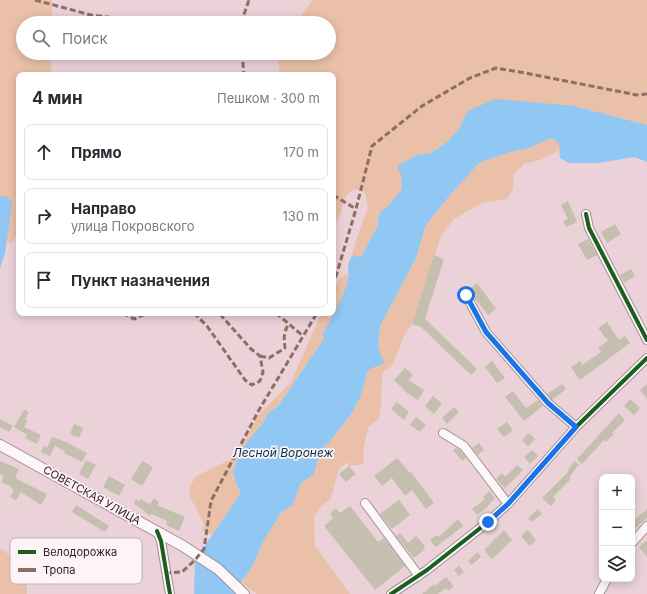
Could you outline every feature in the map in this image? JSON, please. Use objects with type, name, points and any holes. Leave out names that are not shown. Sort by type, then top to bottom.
[{"type":"main road","name":"СОВЕТСКАЯ УЛИЦА","points":[[0,445],[183,546],[218,570],[244,594]]},
{"type":"street","points":[[586,214],[589,228],[647,340]]},
{"type":"street","points":[[466,295],[486,332],[548,403],[576,427]]},
{"type":"street","points":[[391,594],[419,576],[488,522],[508,504],[576,427],[647,358]]},
{"type":"street","points":[[443,433],[464,446],[508,504]]},
{"type":"street","points":[[365,503],[419,576]]},
{"type":"street","points":[[635,540],[647,526]]},
{"type":"street","points":[[157,531],[161,541],[170,594]]},
{"type":"street","points":[[599,594],[605,582]]},
{"type":"shaded area","points":[[0,0],[52,0],[52,16],[16,16],[16,60],[51,60],[51,72],[16,72],[16,237],[10,244],[0,230]]},
{"type":"shaded area","points":[[313,0],[647,0],[647,125],[574,106],[463,119],[460,128],[446,143],[429,154],[419,154],[401,175],[402,189],[389,205],[380,212],[377,227],[360,258],[352,256],[356,240],[368,208],[365,193],[356,189],[345,198],[341,213],[336,222],[336,72],[280,72],[278,60],[336,60],[336,16],[302,16]]},
{"type":"shaded area","points":[[551,138],[559,143],[560,150],[540,160],[524,164],[514,174],[513,189],[507,199],[482,203],[454,219],[441,236],[412,324],[404,336],[392,366],[382,373],[379,418],[368,428],[364,446],[363,464],[349,466],[348,462],[339,469],[331,498],[321,507],[314,517],[315,546],[350,594],[257,594],[241,582],[251,569],[265,538],[282,511],[292,506],[301,483],[314,474],[320,451],[331,440],[351,414],[360,398],[368,370],[383,363],[378,346],[380,326],[416,258],[426,225],[450,195],[480,162],[507,153],[529,148]]},
{"type":"shaded area","points":[[348,274],[346,288],[336,310],[336,285]]},
{"type":"shaded area","points":[[320,316],[333,316],[323,333],[324,339],[278,406],[268,413],[237,485],[241,493],[213,535],[203,532],[204,524],[189,495],[190,487],[195,477],[231,459],[238,446],[245,441],[258,416],[291,382]]},
{"type":"shaded area","points":[[0,548],[10,555],[10,584],[27,584],[27,594],[0,594]]},
{"type":"water","name":"Лесной Воронеж","points":[[496,99],[574,106],[647,125],[647,162],[635,157],[598,163],[569,163],[560,158],[559,143],[551,138],[529,148],[507,153],[480,162],[450,195],[426,225],[416,258],[380,326],[378,346],[384,363],[368,370],[360,398],[351,414],[331,440],[320,451],[314,474],[301,483],[292,506],[282,511],[265,538],[251,569],[241,582],[235,594],[194,594],[195,560],[241,493],[233,472],[240,451],[263,423],[268,413],[278,406],[324,339],[323,333],[332,316],[336,316],[336,309],[344,292],[348,275],[348,266],[352,256],[361,257],[377,227],[380,212],[389,205],[402,189],[401,175],[397,166],[419,154],[429,154],[446,143],[460,128],[463,119],[469,110]]},
{"type":"water","points":[[0,196],[8,197],[12,203],[5,254],[0,268]]},
{"type":"building","points":[[568,201],[577,222],[566,227],[563,221],[568,219],[561,205]]},
{"type":"building","points":[[615,224],[621,234],[607,243],[601,232]]},
{"type":"building","points":[[588,239],[597,255],[587,260],[578,244]]},
{"type":"building","points":[[434,255],[444,259],[425,319],[477,369],[471,375],[421,327],[412,324]]},
{"type":"building","points":[[631,269],[635,276],[624,283],[620,275]]},
{"type":"building","points":[[477,283],[496,309],[488,315],[468,290]]},
{"type":"building","points":[[607,322],[619,340],[625,336],[630,343],[580,380],[571,367],[580,361],[582,365],[601,352],[598,348],[608,341],[598,328]]},
{"type":"building","points":[[492,361],[505,378],[497,383],[485,367]]},
{"type":"building","points":[[405,368],[413,375],[409,380],[424,390],[418,400],[407,393],[394,380]]},
{"type":"building","points":[[562,384],[566,389],[552,400],[547,394]]},
{"type":"building","points":[[647,384],[647,399],[640,390]]},
{"type":"building","points":[[513,391],[526,408],[538,400],[543,406],[524,421],[505,397]]},
{"type":"building","points":[[433,396],[442,403],[434,414],[425,406]]},
{"type":"building","points":[[630,399],[640,408],[634,415],[624,406]]},
{"type":"building","points":[[397,402],[409,412],[404,420],[391,409]]},
{"type":"building","points":[[454,407],[459,412],[447,424],[442,418]]},
{"type":"building","points":[[24,410],[29,412],[25,419],[28,420],[24,427],[41,435],[37,444],[25,438],[27,435],[14,427]]},
{"type":"building","points":[[619,413],[625,420],[612,433],[614,434],[606,442],[604,440],[582,464],[577,459]]},
{"type":"building","points":[[416,417],[426,425],[420,432],[410,425]]},
{"type":"building","points":[[0,419],[13,426],[9,432],[0,427]]},
{"type":"building","points":[[507,422],[513,430],[504,437],[497,429]]},
{"type":"building","points":[[74,424],[83,428],[79,438],[70,434]]},
{"type":"building","points":[[529,433],[535,439],[528,446],[522,440]]},
{"type":"building","points":[[52,437],[66,442],[87,453],[82,462],[64,453],[65,451],[55,446],[50,456],[41,452],[44,446],[47,448]]},
{"type":"building","points":[[479,443],[484,450],[478,455],[472,448]]},
{"type":"building","points":[[456,448],[460,450],[466,458],[462,461],[453,450]]},
{"type":"building","points":[[532,450],[538,456],[530,464],[524,457]]},
{"type":"building","points":[[397,458],[410,473],[411,472],[434,503],[426,509],[412,490],[405,496],[392,478],[382,486],[374,476]]},
{"type":"building","points":[[86,460],[96,465],[88,479],[79,474]]},
{"type":"building","points":[[0,461],[19,469],[15,478],[47,494],[41,505],[21,492],[16,500],[10,497],[14,490],[10,486],[1,482],[4,476],[0,474]]},
{"type":"building","points":[[142,461],[153,467],[142,486],[131,479]]},
{"type":"building","points":[[574,461],[579,464],[569,478],[571,479],[553,497],[556,500],[551,506],[542,498],[569,471],[568,470]]},
{"type":"building","points":[[517,465],[523,470],[505,488],[496,479],[502,473],[505,477]]},
{"type":"building","points":[[349,466],[356,474],[346,482],[339,474]]},
{"type":"building","points":[[109,476],[125,485],[119,496],[103,487]]},
{"type":"building","points":[[489,491],[495,498],[477,515],[472,509],[485,499],[483,497]]},
{"type":"building","points":[[154,498],[159,502],[157,505],[185,517],[179,531],[166,525],[167,521],[152,514],[150,516],[134,504],[136,499],[139,501],[140,499],[150,504]]},
{"type":"building","points":[[399,500],[410,515],[392,529],[380,514]]},
{"type":"building","points":[[76,505],[109,526],[105,532],[72,512]]},
{"type":"building","points":[[350,506],[378,542],[384,538],[405,566],[375,590],[324,526],[333,518],[330,513],[336,508],[340,513]]},
{"type":"building","points":[[538,509],[542,514],[531,522],[528,518]]},
{"type":"building","points":[[647,509],[647,518],[635,528],[635,519]]},
{"type":"building","points":[[458,519],[463,526],[436,547],[430,540],[437,535],[439,537]]},
{"type":"building","points":[[504,530],[512,540],[492,559],[484,550]]},
{"type":"building","points":[[528,530],[536,540],[530,546],[521,536]]},
{"type":"building","points":[[400,533],[408,543],[416,536],[425,546],[423,548],[425,549],[414,558],[396,536]]},
{"type":"building","points":[[647,540],[647,557],[639,547]]},
{"type":"building","points":[[478,552],[481,557],[471,565],[468,561]]},
{"type":"building","points":[[459,566],[464,572],[459,576],[454,570]]},
{"type":"building","points":[[446,577],[454,586],[448,591],[446,588],[438,594],[422,594],[434,584],[435,586]]},
{"type":"marked path","points":[[35,0],[99,16]]},
{"type":"marked path","points":[[243,16],[249,0]]},
{"type":"marked path","points":[[243,60],[244,72]]},
{"type":"marked path","points":[[336,276],[356,209],[372,146],[422,106],[470,78],[496,68],[637,95],[647,94]]},
{"type":"marked path","points":[[336,197],[356,209]]},
{"type":"marked path","points":[[128,316],[134,319],[141,316]]},
{"type":"marked path","points":[[197,316],[207,326],[245,380],[252,385],[260,381],[263,372],[260,356],[251,349],[222,316]]},
{"type":"marked path","points":[[280,316],[303,336]]},
{"type":"marked path","points":[[165,573],[182,572],[204,549],[211,501],[259,410],[315,316]]},
{"type":"marked path","points":[[260,356],[269,358],[285,348],[284,339],[289,324]]},
{"type":"cycle path","points":[[586,214],[589,228],[647,340]]},
{"type":"cycle path","points":[[391,594],[427,570],[488,522],[508,504],[576,427],[647,358]]},
{"type":"cycle path","points":[[157,531],[161,541],[170,594]]},
{"type":"route","points":[[466,295],[486,332],[535,386],[548,403],[576,427],[508,504],[488,522]]}]
